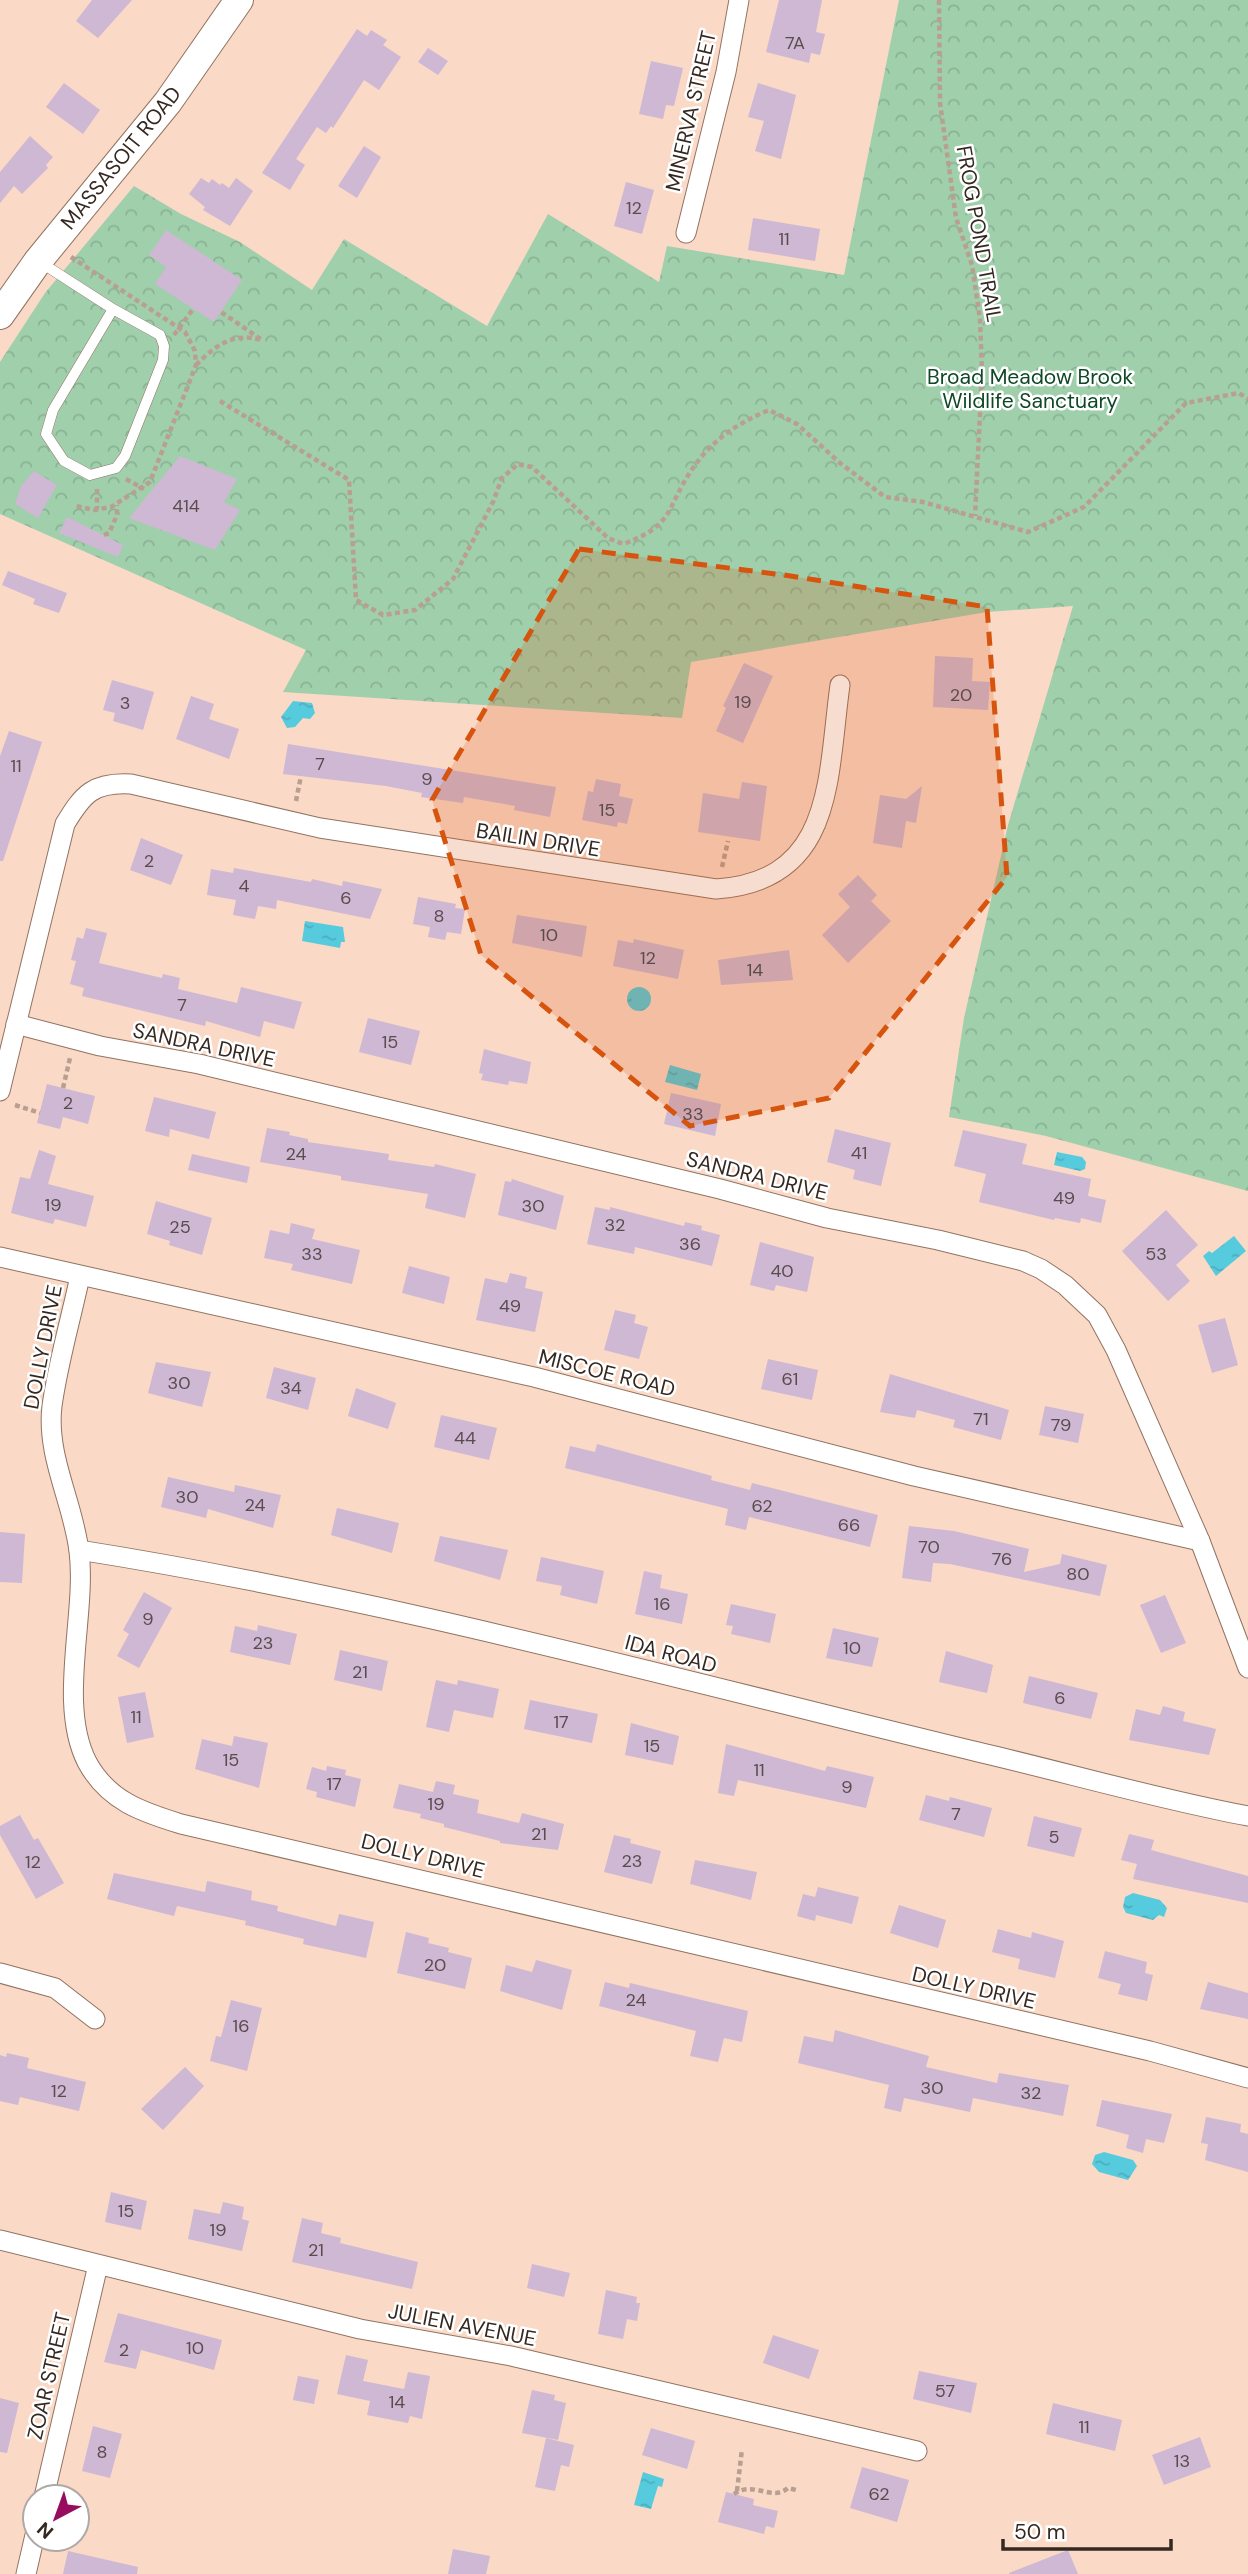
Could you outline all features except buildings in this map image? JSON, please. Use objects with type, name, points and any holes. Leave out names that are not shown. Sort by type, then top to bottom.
[{"type":"main road","name":"MASSASOIT ROAD","points":[[0,315],[38,261],[168,102],[239,0]]},
{"type":"street","name":"MINERVA STREET","points":[[686,233],[726,72],[739,0]]},
{"type":"street","name":"BAILIN DRIVE","points":[[16,1024],[65,824],[78,802],[90,790],[105,785],[131,784],[320,828],[671,884],[716,890],[742,888],[760,882],[789,864],[812,836],[822,804],[840,685]]},
{"type":"street","name":"SANDRA DRIVE","points":[[16,1024],[74,1040],[199,1064],[827,1217],[1023,1261],[1041,1269],[1065,1285],[1097,1315],[1116,1350],[1200,1541],[1248,1668]]},
{"type":"street","points":[[0,1091],[16,1024]]},
{"type":"street","name":"MISCOE ROAD","points":[[0,1257],[534,1377],[914,1476],[1200,1541]]},
{"type":"street","name":"DOLLY DRIVE","points":[[80,1276],[52,1406],[52,1442],[79,1550],[74,1645],[80,1743],[88,1762],[111,1792],[141,1813],[957,2008],[1150,2051],[1248,2078]]},
{"type":"street","name":"IDA ROAD","points":[[79,1550],[293,1588],[581,1653],[750,1698],[1248,1815]]},
{"type":"street","points":[[0,1973],[55,1987],[95,2019]]},
{"type":"street","name":"JULIEN AVENUE","points":[[0,2240],[360,2329],[511,2356],[917,2451]]},
{"type":"street","name":"ZOAR STREET","points":[[47,2483],[98,2265]]},
{"type":"street","points":[[26,2574],[31,2553]]},
{"type":"lane","points":[[38,261],[113,309],[160,335],[164,346],[163,360],[135,435],[120,462],[103,474],[90,475],[71,467],[51,445],[46,434],[53,410],[113,309]]},
{"type":"path","name":"FROG POND TRAIL","points":[[939,0],[940,103],[956,218],[972,265],[980,318],[982,372],[975,516]]},
{"type":"path","points":[[164,346],[193,309]]},
{"type":"path","points":[[196,365],[216,346],[235,338],[249,336],[262,340],[221,312]]},
{"type":"path","points":[[220,401],[349,480],[356,600],[383,615],[415,610],[453,579],[502,478],[518,464],[532,467],[608,538],[622,544],[644,536],[661,525],[691,470],[706,451],[738,423],[769,410],[797,424],[840,463],[885,496],[923,502],[1028,532],[1083,507],[1186,403],[1239,393],[1248,399]]},
{"type":"path","points":[[123,477],[144,489]]},
{"type":"path","points":[[104,535],[109,533],[115,520],[117,505]]},
{"type":"path","points":[[296,801],[301,776]]},
{"type":"path","points":[[722,869],[728,841]]},
{"type":"path","points":[[62,1088],[74,1040]]},
{"type":"path","points":[[15,1105],[40,1113]]},
{"type":"path","points":[[741,2449],[735,2493],[746,2488],[773,2494],[782,2493],[788,2488],[796,2490]]},
{"type":"highlighted area","points":[[579,549],[784,575],[987,607],[1007,877],[829,1098],[690,1126],[481,955],[432,800]]},
{"type":"green space","name":"Broad Meadow Brook Wildlife Sanctuary","points":[[899,0],[1248,0],[1248,1191],[1046,1136],[949,1117],[964,1018],[1008,825],[1073,606],[987,612],[691,662],[682,718],[283,692],[306,650],[0,514],[0,362],[45,293],[134,186],[181,214],[240,242],[312,290],[344,239],[487,326],[548,214],[659,282],[667,246],[844,275]]},
{"type":"water","points":[[293,701],[312,703],[315,713],[310,719],[303,718],[295,727],[287,728],[281,717]]},
{"type":"water","points":[[305,921],[343,927],[345,942],[341,942],[340,948],[302,941]]},
{"type":"water","points":[[639,987],[648,990],[651,999],[648,1008],[639,1011],[630,1008],[627,999],[630,990]]},
{"type":"water","points":[[670,1065],[701,1074],[697,1090],[665,1082]]},
{"type":"water","points":[[1057,1152],[1082,1157],[1086,1162],[1085,1169],[1080,1171],[1054,1165]]},
{"type":"water","points":[[1234,1236],[1246,1251],[1216,1276],[1203,1256],[1209,1251],[1212,1253]]},
{"type":"water","points":[[1133,1893],[1160,1900],[1167,1908],[1164,1917],[1159,1915],[1153,1920],[1126,1913],[1123,1907],[1125,1897]]},
{"type":"water","points":[[1104,2152],[1133,2160],[1137,2166],[1128,2180],[1099,2172],[1092,2164],[1095,2155]]},
{"type":"water","points":[[643,2472],[664,2479],[662,2487],[658,2486],[651,2509],[634,2505]]}]
